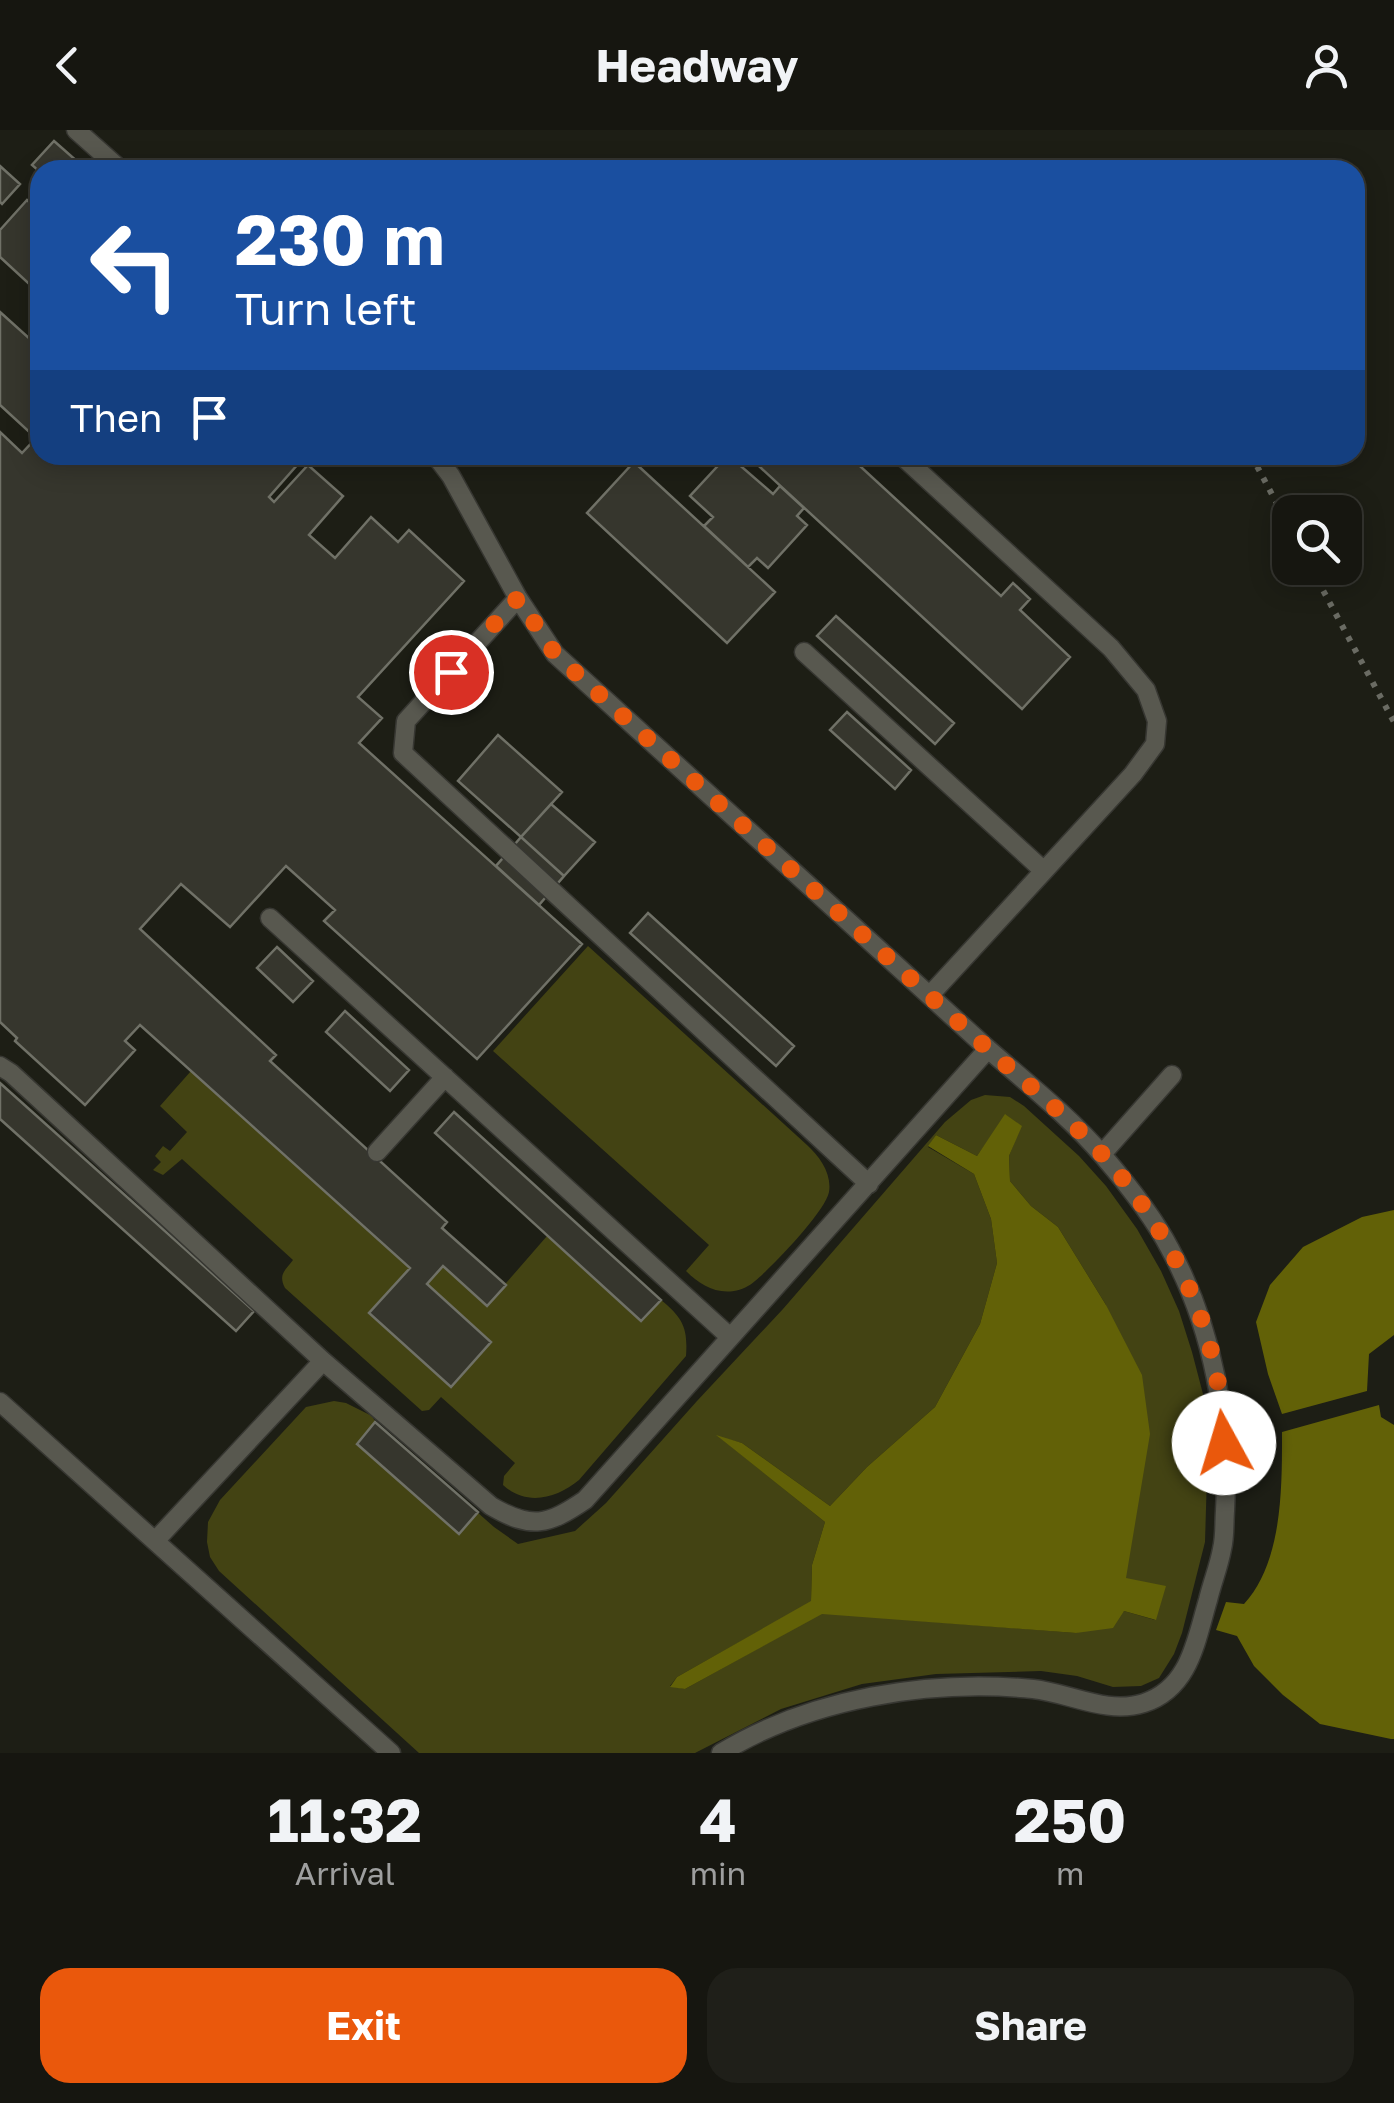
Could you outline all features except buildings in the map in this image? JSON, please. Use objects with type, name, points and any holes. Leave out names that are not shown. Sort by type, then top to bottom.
[{"type":"lane","points":[[76,130],[109,160]]},
{"type":"lane","points":[[443,465],[518,598],[555,654],[1102,1154],[1170,1249],[1200,1316],[1218,1386],[1227,1472],[1222,1548],[1190,1661],[1172,1689],[1145,1703],[1117,1708],[1036,1690],[927,1688],[822,1707],[720,1753]]},
{"type":"lane","points":[[912,465],[1111,648],[1146,690],[1157,720],[1155,744],[1144,760],[930,995]]},
{"type":"lane","points":[[518,598],[406,721],[404,754],[869,1184]]},
{"type":"lane","points":[[804,652],[1044,871]]},
{"type":"lane","points":[[270,918],[730,1338]]},
{"type":"lane","points":[[0,1066],[323,1362],[491,1506],[509,1517],[536,1523],[558,1518],[585,1500],[988,1049]]},
{"type":"lane","points":[[1102,1154],[1172,1075]]},
{"type":"lane","points":[[377,1152],[444,1077]]},
{"type":"lane","points":[[155,1541],[323,1362]]},
{"type":"lane","points":[[0,1402],[391,1753]]},
{"type":"path","points":[[1256,465],[1272,495]]},
{"type":"path","points":[[1320,585],[1394,722]]},
{"type":"shaded area","points":[[588,946],[807,1145],[824,1166],[829,1192],[818,1212],[773,1264],[745,1288],[720,1291],[691,1276],[686,1271],[709,1245],[493,1051]]},
{"type":"shaded area","points":[[191,1071],[410,1268],[369,1314],[450,1386],[491,1341],[427,1284],[443,1266],[487,1305],[547,1236],[641,1321],[661,1300],[668,1306],[682,1324],[686,1356],[579,1480],[542,1498],[512,1492],[503,1485],[504,1476],[515,1463],[441,1397],[429,1410],[422,1411],[285,1288],[282,1276],[293,1260],[182,1159],[163,1175],[153,1170],[161,1162],[155,1156],[163,1146],[170,1151],[187,1132],[160,1106]]},
{"type":"shaded area","points":[[985,1095],[1010,1097],[1079,1156],[1137,1229],[1179,1311],[1203,1394],[1208,1442],[1205,1542],[1182,1633],[1159,1678],[1141,1686],[1113,1687],[1041,1671],[936,1674],[862,1684],[781,1709],[695,1753],[419,1753],[219,1571],[210,1557],[208,1522],[220,1500],[306,1407],[334,1401],[372,1416],[494,1527],[518,1544],[575,1531],[606,1503],[783,1309],[945,1122],[971,1100]],"holes":[[[1006,1115],[1021,1126],[1009,1156],[1010,1181],[1031,1206],[1058,1227],[1106,1305],[1126,1579],[1155,1620],[1124,1611],[1076,1633],[822,1613],[685,1689],[670,1686],[677,1677],[811,1602],[812,1565],[825,1522],[719,1437],[742,1443],[830,1506],[935,1407],[980,1324],[997,1263],[991,1219],[974,1174],[928,1147],[936,1135],[977,1156]]]},
{"type":"shaded area","points":[[1005,1114],[1022,1126],[1009,1156],[1010,1181],[1031,1206],[1058,1227],[1106,1305],[1142,1375],[1150,1434],[1126,1578],[1166,1586],[1156,1620],[1124,1611],[1113,1628],[1076,1633],[822,1614],[685,1689],[670,1687],[677,1677],[811,1601],[812,1565],[825,1522],[716,1435],[742,1443],[830,1506],[935,1407],[980,1324],[997,1263],[991,1219],[974,1174],[928,1146],[936,1135],[977,1156]]},
{"type":"shaded area","points":[[1394,1210],[1394,1335],[1369,1354],[1367,1391],[1282,1414],[1256,1322],[1270,1285],[1303,1247],[1362,1217]]},
{"type":"shaded area","points":[[1379,1405],[1381,1417],[1394,1425],[1394,1739],[1320,1724],[1254,1666],[1237,1636],[1216,1630],[1226,1602],[1244,1604],[1266,1567],[1278,1522],[1282,1432]]},
{"type":"route","points":[[451,672],[518,598],[555,654],[1102,1154],[1170,1249],[1200,1316],[1218,1386],[1224,1443]]}]
